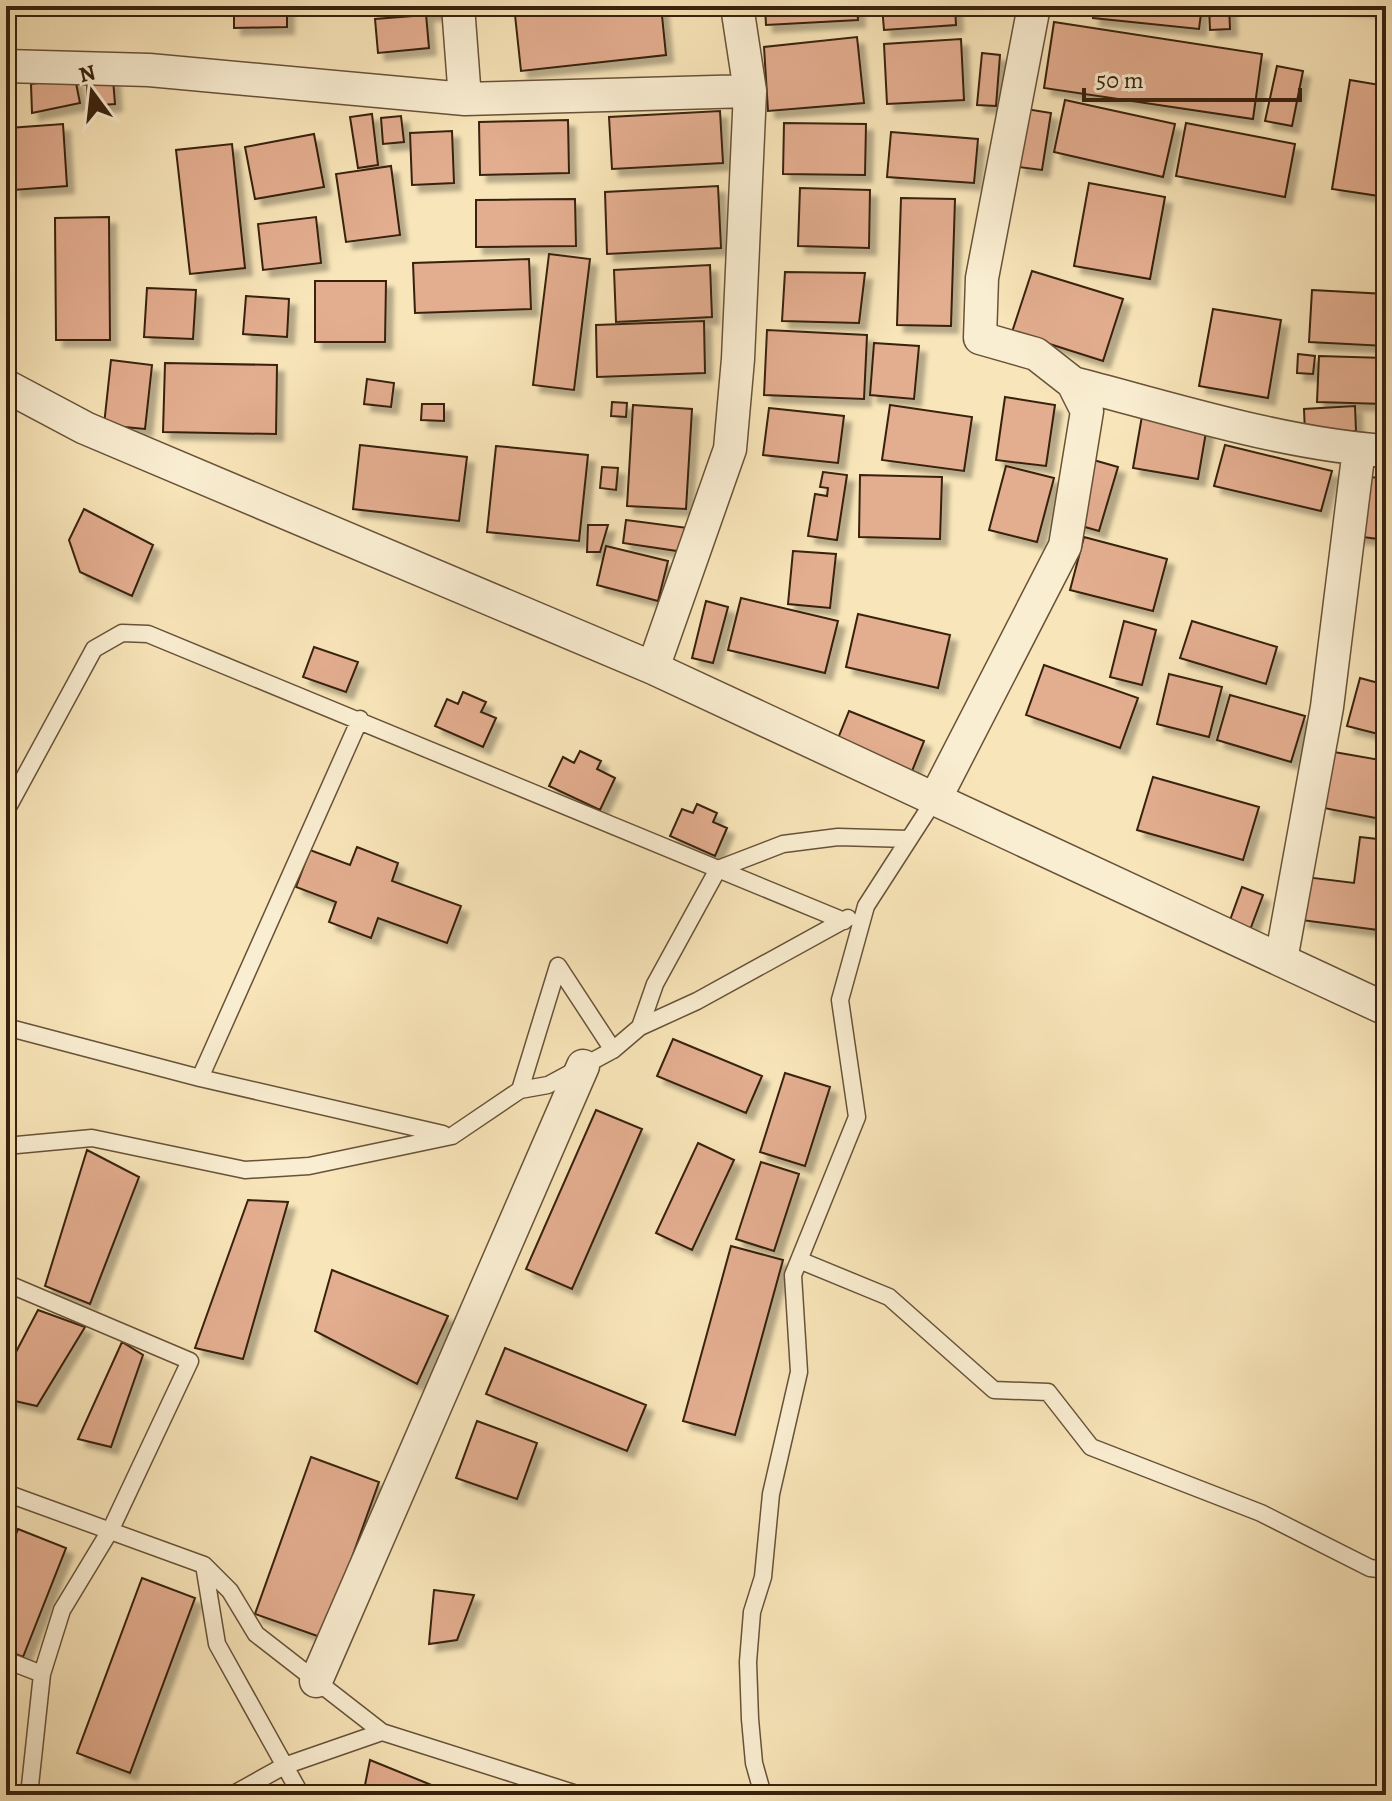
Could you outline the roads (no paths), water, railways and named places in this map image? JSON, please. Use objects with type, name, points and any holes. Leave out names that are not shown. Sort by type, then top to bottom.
[{"type":"street","points":[[458,6],[465,99]]},
{"type":"street","points":[[653,668],[730,449],[738,359],[750,91],[737,6]]},
{"type":"street","points":[[1034,6],[982,278],[980,338],[1036,354],[1073,383],[1211,419],[1372,450],[1281,960]]},
{"type":"street","points":[[6,66],[149,70],[465,99],[750,91]]},
{"type":"street","points":[[935,799],[1065,546],[1087,411],[1073,383]]},
{"type":"street","points":[[6,386],[85,428],[653,668],[1386,1009]]},
{"type":"street","points":[[316,1681],[583,1066]]},
{"type":"lane","points":[[6,811],[94,649],[122,633],[148,634],[173,641],[844,921]]},
{"type":"lane","points":[[200,1078],[360,719]]},
{"type":"lane","points":[[763,1795],[754,1763],[748,1662],[752,1612],[763,1577],[771,1494],[799,1372],[793,1275],[857,1117],[840,1000],[866,906],[935,799]]},
{"type":"lane","points":[[640,1027],[655,984],[718,869],[783,844],[838,837],[909,839]]},
{"type":"lane","points":[[6,1146],[92,1138],[245,1170],[309,1166],[452,1136],[520,1090],[548,1085],[613,1050],[640,1027],[697,1001],[866,906]]},
{"type":"lane","points":[[520,1090],[558,966],[613,1050]]},
{"type":"lane","points":[[6,1027],[200,1078],[452,1136]]},
{"type":"lane","points":[[799,1260],[889,1297],[994,1390],[1048,1392],[1091,1447],[1261,1513],[1370,1568],[1386,1570]]},
{"type":"lane","points":[[6,1283],[190,1361],[111,1529],[62,1610],[42,1674],[29,1795]]},
{"type":"lane","points":[[6,1493],[204,1565],[230,1591],[256,1634],[382,1732],[580,1795]]},
{"type":"lane","points":[[204,1565],[217,1644],[301,1795]]},
{"type":"lane","points":[[6,1660],[42,1674]]},
{"type":"lane","points":[[232,1795],[284,1766],[382,1732]]}]
